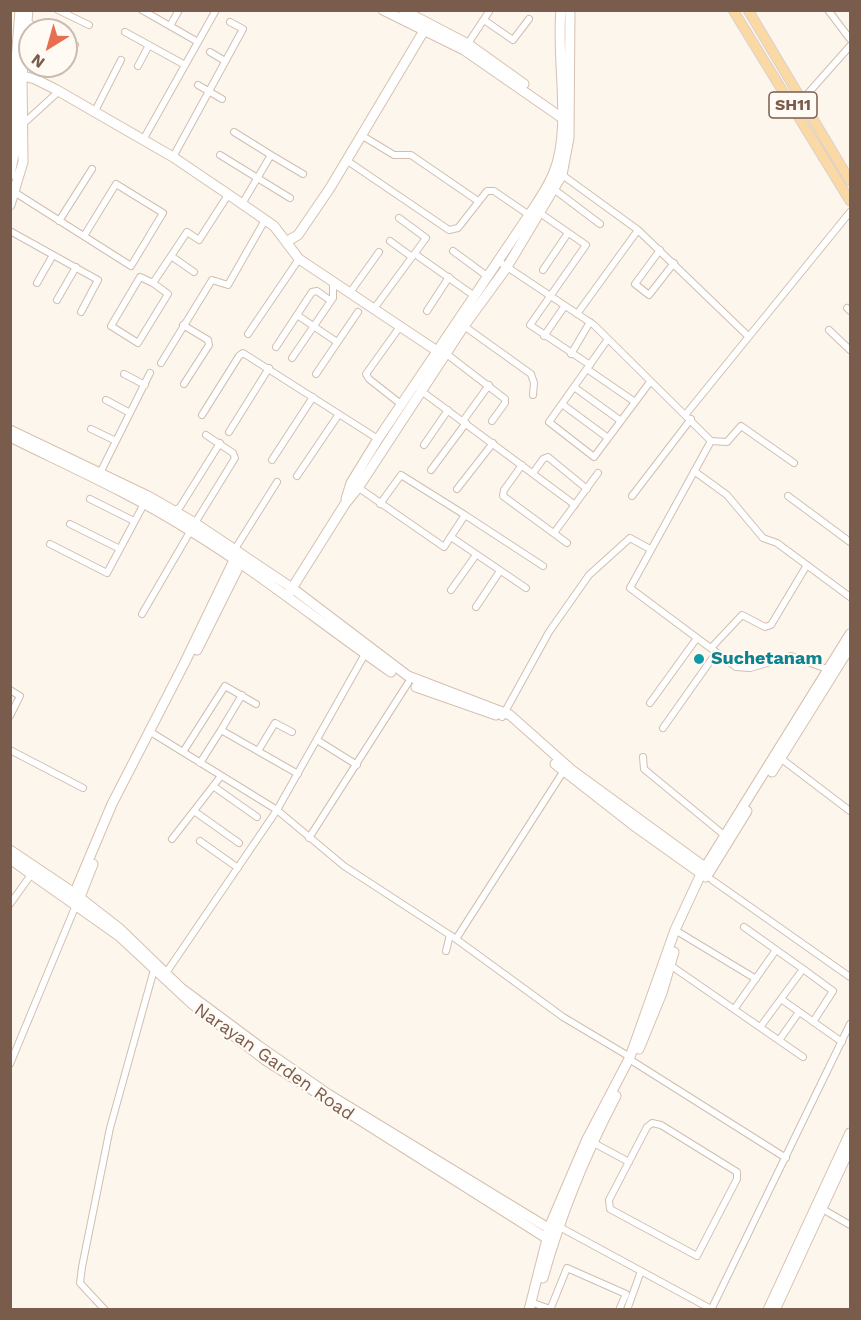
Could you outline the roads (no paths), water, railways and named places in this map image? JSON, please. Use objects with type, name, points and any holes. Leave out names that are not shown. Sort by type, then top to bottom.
[{"type":"main road","name":"SH11","points":[[733,10],[850,201]]},
{"type":"main road","name":"SH11","points":[[748,10],[850,181]]},
{"type":"street","points":[[58,10],[89,25]]},
{"type":"street","points":[[170,26],[179,10]]},
{"type":"street","points":[[143,140],[216,10]]},
{"type":"street","points":[[383,10],[466,47]]},
{"type":"street","points":[[403,10],[466,47],[566,116]]},
{"type":"street","points":[[466,47],[490,10]]},
{"type":"street","points":[[561,10],[566,116]]},
{"type":"street","points":[[441,351],[465,326],[507,267],[555,190],[566,116],[570,10]]},
{"type":"street","points":[[828,10],[850,39]]},
{"type":"street","points":[[146,12],[198,42]]},
{"type":"street","points":[[484,20],[513,40],[529,20]]},
{"type":"street","points":[[173,157],[243,29],[230,22]]},
{"type":"street","points":[[286,242],[298,235],[425,29]]},
{"type":"street","points":[[125,32],[185,64]]},
{"type":"street","points":[[138,66],[149,45]]},
{"type":"street","points":[[793,105],[803,99],[850,46]]},
{"type":"street","points":[[210,52],[225,61]]},
{"type":"street","points":[[93,113],[121,60]]},
{"type":"street","points":[[10,175],[16,163],[22,125],[19,78]]},
{"type":"street","points":[[10,205],[18,194],[16,163],[19,78]]},
{"type":"street","points":[[26,78],[64,95],[173,157],[274,226],[299,259],[399,328],[441,351],[489,385],[506,401],[492,421]]},
{"type":"street","points":[[198,85],[222,99]]},
{"type":"street","points":[[22,125],[64,95]]},
{"type":"street","points":[[234,132],[303,174]]},
{"type":"street","points":[[361,135],[394,155],[411,155],[478,201]]},
{"type":"street","points":[[220,155],[290,198]]},
{"type":"street","points":[[242,204],[271,155]]},
{"type":"street","points":[[346,160],[449,230],[458,228],[478,201],[490,190],[529,215]]},
{"type":"street","points":[[59,221],[92,169]]},
{"type":"street","points":[[355,485],[418,389],[473,295],[559,173]]},
{"type":"street","points":[[559,173],[638,230],[748,336]]},
{"type":"street","points":[[18,194],[131,266],[163,213],[116,184],[84,236]]},
{"type":"street","points":[[555,190],[600,224]]},
{"type":"street","points":[[153,283],[186,232],[199,240],[228,195]]},
{"type":"street","points":[[632,496],[748,336],[850,212]]},
{"type":"street","points":[[540,213],[586,245],[530,325],[635,402]]},
{"type":"street","points":[[373,310],[426,238],[399,218]]},
{"type":"street","points":[[161,363],[212,280],[228,285],[265,220]]},
{"type":"street","points":[[577,314],[638,230]]},
{"type":"street","points":[[12,232],[98,280],[81,312]]},
{"type":"street","points":[[543,270],[568,233]]},
{"type":"street","points":[[390,241],[449,277],[473,295]]},
{"type":"street","points":[[660,250],[634,284],[649,295],[674,263]]},
{"type":"street","points":[[453,251],[487,276]]},
{"type":"street","points":[[349,294],[379,252]]},
{"type":"street","points":[[37,283],[52,255]]},
{"type":"street","points":[[171,256],[194,272]]},
{"type":"street","points":[[248,334],[299,259]]},
{"type":"street","points":[[498,261],[564,307],[590,322],[711,441],[727,442],[741,426],[794,463]]},
{"type":"street","points":[[57,300],[76,267]]},
{"type":"street","points":[[140,277],[153,283],[168,294],[138,343],[111,326],[140,277]]},
{"type":"street","points":[[427,311],[449,277]]},
{"type":"street","points":[[292,358],[335,294],[333,283]]},
{"type":"street","points":[[276,347],[312,292],[317,291],[331,301]]},
{"type":"street","points":[[544,336],[564,307]]},
{"type":"street","points":[[316,374],[358,312]]},
{"type":"street","points":[[297,315],[337,342]]},
{"type":"street","points":[[571,354],[590,322]]},
{"type":"street","points":[[183,325],[208,340],[209,345],[184,384]]},
{"type":"street","points":[[465,326],[531,374],[534,383],[533,395]]},
{"type":"street","points":[[399,328],[366,374],[369,379],[402,405]]},
{"type":"street","points":[[829,330],[850,351]]},
{"type":"street","points":[[608,339],[549,422],[594,457],[650,382]]},
{"type":"street","points":[[202,415],[241,354],[246,354],[378,439]]},
{"type":"street","points":[[229,432],[269,368]]},
{"type":"street","points":[[98,476],[150,373]]},
{"type":"street","points":[[124,374],[144,385]]},
{"type":"street","points":[[431,470],[489,385]]},
{"type":"street","points":[[574,387],[621,421]]},
{"type":"street","points":[[290,592],[345,504],[378,439],[402,405],[418,389]]},
{"type":"street","points":[[418,389],[575,505]]},
{"type":"street","points":[[272,460],[313,397]]},
{"type":"street","points":[[106,400],[130,413]]},
{"type":"street","points":[[562,404],[608,438]]},
{"type":"street","points":[[424,445],[448,410]]},
{"type":"street","points":[[297,476],[339,414]]},
{"type":"street","points":[[92,429],[116,441]]},
{"type":"street","points":[[10,430],[98,476]]},
{"type":"street","points":[[141,614],[234,461],[233,453],[206,435]]},
{"type":"street","points":[[10,437],[174,511],[193,527]]},
{"type":"street","points":[[711,441],[630,588],[741,669],[791,656],[828,669]]},
{"type":"street","points":[[174,511],[180,507],[220,443]]},
{"type":"street","points":[[458,489],[493,443]]},
{"type":"street","points":[[533,473],[543,459],[548,458],[587,489]]},
{"type":"street","points":[[522,465],[504,490],[503,496],[567,543]]},
{"type":"street","points":[[694,471],[727,495],[763,538],[777,543],[850,597]]},
{"type":"street","points":[[554,533],[598,473]]},
{"type":"street","points":[[380,504],[401,475],[543,566]]},
{"type":"street","points":[[10,1064],[76,899],[100,828],[152,733],[238,556],[277,482]]},
{"type":"street","points":[[355,485],[444,548],[465,515]]},
{"type":"street","points":[[788,496],[850,542]]},
{"type":"street","points":[[90,499],[134,521]]},
{"type":"street","points":[[146,499],[238,556],[408,676],[503,715],[707,874]]},
{"type":"street","points":[[50,544],[108,573],[146,499]]},
{"type":"street","points":[[70,524],[120,549]]},
{"type":"street","points":[[451,537],[526,588]]},
{"type":"street","points":[[503,715],[549,632],[589,575],[630,538],[650,549]]},
{"type":"street","points":[[451,590],[476,555]]},
{"type":"street","points":[[663,728],[714,650],[742,615],[765,627],[771,625],[807,565]]},
{"type":"street","points":[[476,607],[500,571]]},
{"type":"street","points":[[290,592],[365,654],[408,683],[503,715],[563,772],[850,977]]},
{"type":"street","points":[[707,874],[828,669],[844,658],[850,634]]},
{"type":"street","points":[[650,703],[697,638]]},
{"type":"street","points":[[630,1059],[678,932],[724,835],[850,647]]},
{"type":"street","points":[[166,973],[277,810],[365,654]]},
{"type":"street","points":[[309,838],[408,683]]},
{"type":"street","points":[[183,752],[225,686],[255,704]]},
{"type":"street","points":[[10,690],[21,696],[10,716]]},
{"type":"street","points":[[200,763],[242,695]]},
{"type":"street","points":[[258,751],[275,723],[292,732]]},
{"type":"street","points":[[221,730],[298,774]]},
{"type":"street","points":[[152,733],[277,810],[344,866],[453,937],[563,1017],[786,1158]]},
{"type":"street","points":[[317,740],[357,765]]},
{"type":"street","points":[[10,750],[83,788]]},
{"type":"street","points":[[778,756],[850,811]]},
{"type":"street","points":[[643,757],[644,769],[724,835]]},
{"type":"street","points":[[446,951],[453,937],[563,772]]},
{"type":"street","points":[[172,839],[221,776]]},
{"type":"street","points":[[213,786],[257,817]]},
{"type":"street","points":[[194,811],[239,843]]},
{"type":"street","points":[[200,841],[238,868]]},
{"type":"street","name":"Narayan Garden Road","points":[[10,850],[156,961],[166,973],[259,1046],[328,1094],[552,1232]]},
{"type":"street","name":"Narayan Garden Road","points":[[10,859],[34,870]]},
{"type":"street","points":[[10,904],[34,870]]},
{"type":"street","name":"Narayan Garden Road","points":[[76,899],[119,936],[153,971],[207,1017],[265,1060],[552,1232]]},
{"type":"street","points":[[744,927],[833,992],[813,1022]]},
{"type":"street","points":[[619,1310],[626,1294],[567,1268],[550,1310],[533,1308],[552,1232],[590,1140],[662,993],[678,932]]},
{"type":"street","points":[[678,932],[756,979]]},
{"type":"street","points":[[735,1008],[776,950]]},
{"type":"street","points":[[105,1310],[80,1283],[82,1267],[110,1128],[156,961]]},
{"type":"street","points":[[670,964],[803,1057]]},
{"type":"street","points":[[761,1026],[803,969]]},
{"type":"street","points":[[781,999],[842,1042]]},
{"type":"street","points":[[780,1039],[799,1012]]},
{"type":"street","points":[[552,1232],[641,1271],[711,1309],[850,1024]]},
{"type":"street","points":[[655,1123],[737,1172],[737,1179],[697,1256],[610,1209],[609,1200],[629,1162],[647,1127],[655,1123]]},
{"type":"street","points":[[775,1309],[850,1132]]},
{"type":"street","points":[[590,1140],[629,1162]]},
{"type":"street","points":[[819,1207],[850,1148]]},
{"type":"street","points":[[819,1207],[850,1225]]},
{"type":"street","points":[[627,1310],[641,1271]]},
{"type":"place","name":"Suchetanam","points":[[699,659]]}]
